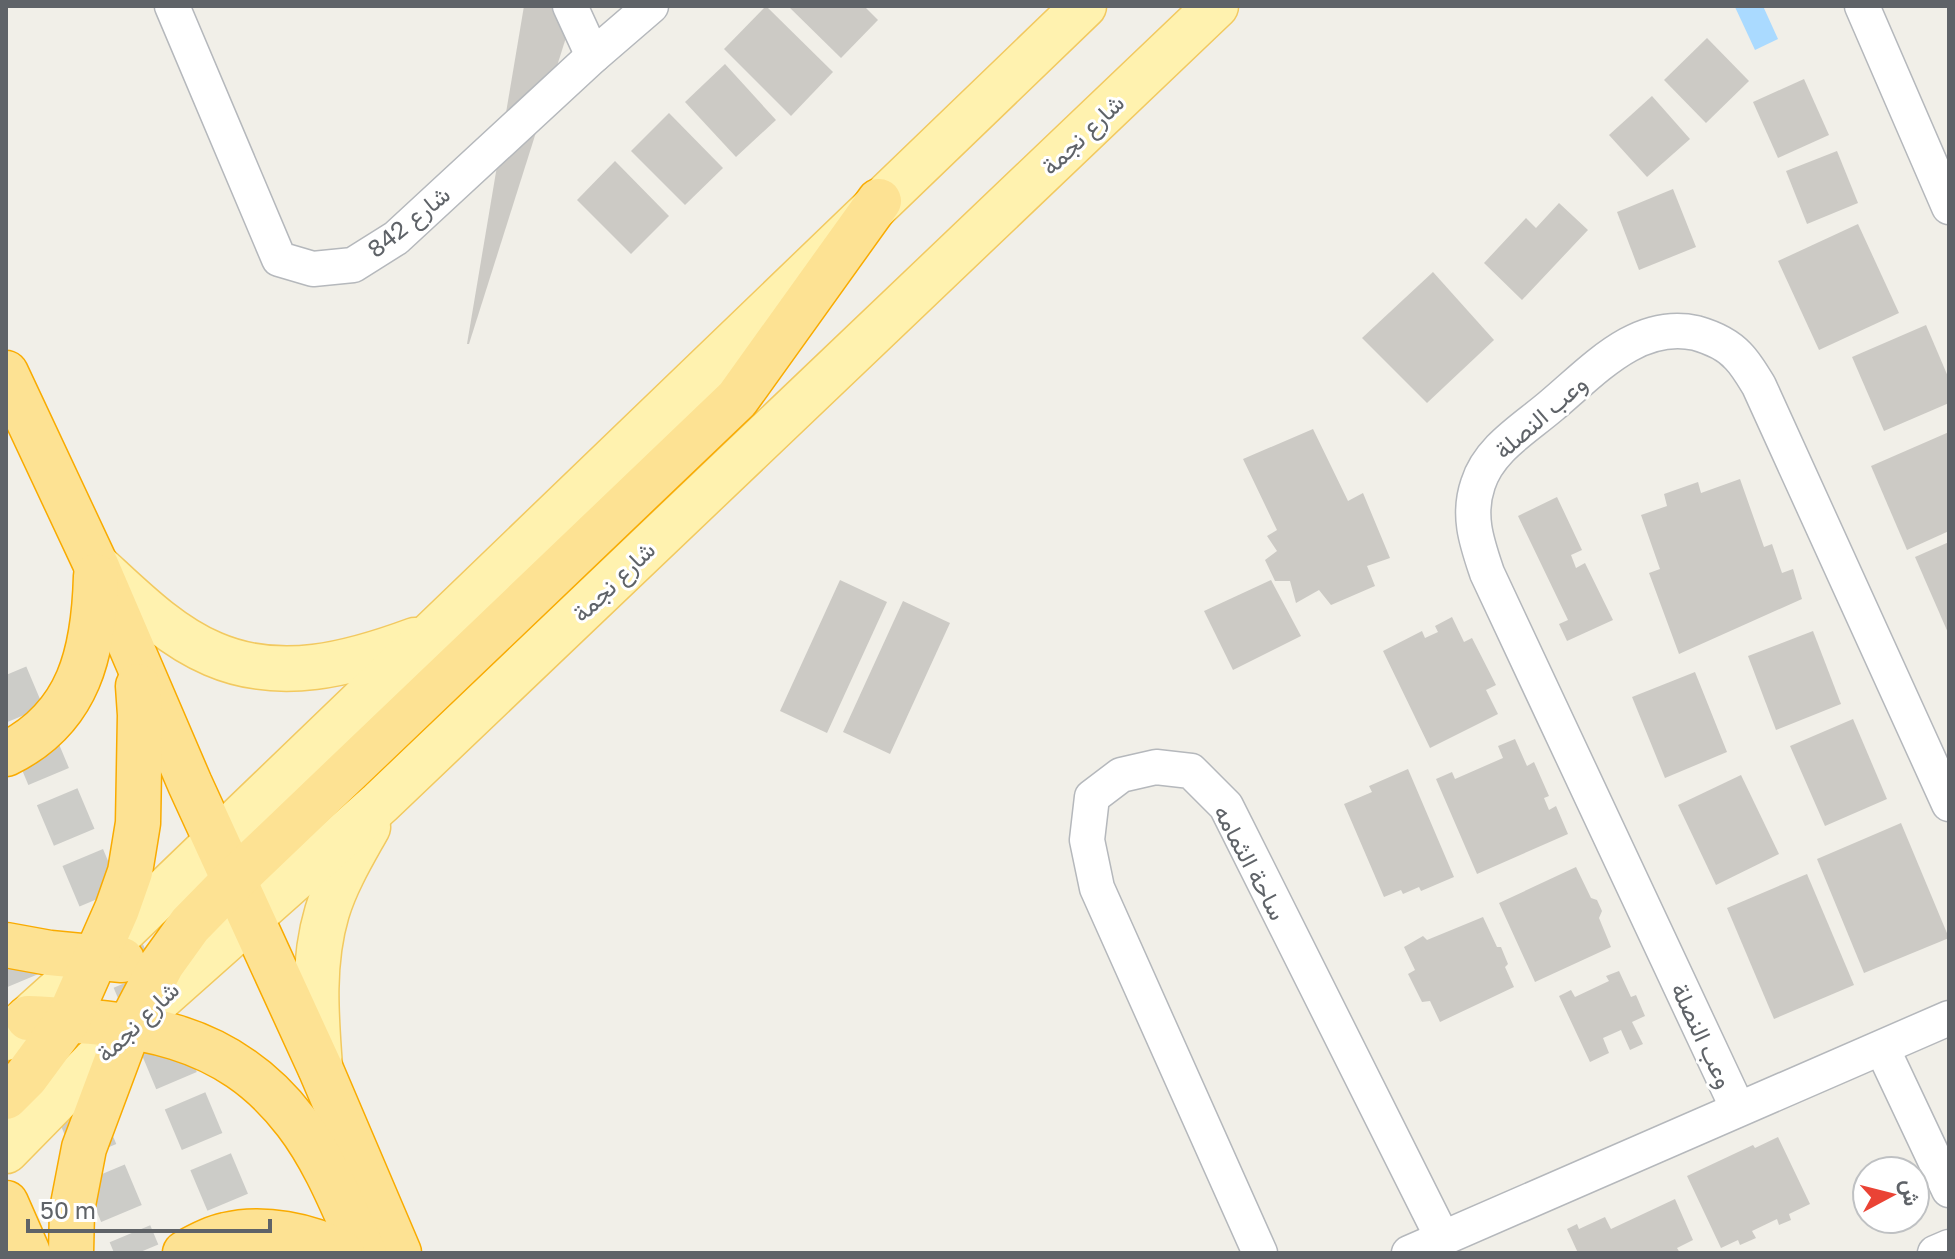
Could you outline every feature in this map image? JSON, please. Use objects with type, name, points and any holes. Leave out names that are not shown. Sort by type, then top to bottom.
[{"type":"highway","points":[[71,1253],[72,1210],[84,1148],[130,1025],[180,963],[190,925],[243,898],[737,399],[879,201]]},
{"type":"highway","points":[[6,373],[96,565],[399,1253]]},
{"type":"highway","points":[[6,754],[28,743],[60,714],[83,671],[95,622],[96,565]]},
{"type":"highway","points":[[6,1097],[26,1077],[34,1025],[96,957],[130,872],[138,823],[140,715],[135,656]]},
{"type":"highway","points":[[6,945],[96,957],[180,963]]},
{"type":"highway","points":[[34,1025],[130,1025],[167,1033],[227,1058],[264,1088],[296,1122],[329,1176],[364,1253]]},
{"type":"highway","points":[[6,1203],[28,1253]]},
{"type":"highway","points":[[185,1253],[225,1235],[266,1231],[300,1237],[342,1253]]},
{"type":"main road","points":[[96,957],[1084,6]]},
{"type":"main road","name":"شارع نجمة","points":[[243,898],[380,803],[1216,6]]},
{"type":"main road","points":[[96,565],[147,611],[181,636],[212,654],[244,664],[291,669],[330,666],[369,657],[429,635]]},
{"type":"main road","points":[[321,1070],[316,985],[327,911],[343,872],[380,803]]},
{"type":"main road","name":"شارع نجمة","points":[[6,1151],[130,1025]]},
{"type":"street","name":"شارع 842","points":[[172,6],[279,259],[313,269],[353,265],[396,238],[651,6]]},
{"type":"street","points":[[570,6],[593,56]]},
{"type":"street","points":[[1862,6],[1949,207]]},
{"type":"street","name":"وعب النصلة","points":[[1738,1109],[1487,573],[1476,542],[1471,513],[1477,484],[1489,459],[1609,357],[1640,337],[1675,329],[1709,336],[1737,354],[1759,386],[1949,804]]},
{"type":"street","name":"ساحة الثمامه","points":[[1260,1253],[1097,888],[1087,840],[1092,797],[1121,775],[1156,767],[1191,771],[1226,806],[1442,1237]]},
{"type":"street","name":"وعب النصلة","points":[[1409,1253],[1949,1018]]},
{"type":"street","points":[[1882,1048],[1949,1190]]},
{"type":"street","points":[[1935,1253],[1949,1247]]},
{"type":"water","points":[[1763,6],[1778,39],[1755,50],[1735,7]]},
{"type":"building","points":[[524,6],[576,6],[467,344]]},
{"type":"building","points":[[766,6],[833,72],[791,116],[724,49]]},
{"type":"building","points":[[788,6],[864,6],[878,20],[841,58]]},
{"type":"building","points":[[1707,38],[1749,81],[1706,123],[1664,80]]},
{"type":"building","points":[[725,64],[776,120],[736,157],[685,102]]},
{"type":"building","points":[[1804,79],[1829,135],[1778,158],[1753,102]]},
{"type":"building","points":[[1652,96],[1690,139],[1647,177],[1609,135]]},
{"type":"building","points":[[669,113],[723,168],[685,205],[631,151]]},
{"type":"building","points":[[1837,151],[1858,203],[1807,224],[1786,171]]},
{"type":"building","points":[[615,161],[669,216],[631,254],[577,200]]},
{"type":"building","points":[[1673,189],[1696,247],[1639,270],[1617,212]]},
{"type":"building","points":[[1559,203],[1588,230],[1522,300],[1484,263],[1526,218],[1536,228]]},
{"type":"building","points":[[1858,224],[1899,313],[1819,350],[1778,261]]},
{"type":"building","points":[[1433,272],[1494,340],[1427,403],[1362,338]]},
{"type":"building","points":[[1926,325],[1949,379],[1949,403],[1884,431],[1852,357]]},
{"type":"building","points":[[1313,429],[1348,501],[1363,493],[1390,558],[1367,566],[1375,586],[1331,605],[1319,590],[1296,603],[1290,581],[1275,581],[1265,560],[1277,551],[1267,536],[1277,530],[1243,459]]},
{"type":"building","points":[[1949,432],[1949,531],[1907,550],[1871,466]]},
{"type":"building","points":[[1740,479],[1764,547],[1772,544],[1782,573],[1793,569],[1802,599],[1679,654],[1649,573],[1660,569],[1641,515],[1667,506],[1664,494],[1698,482],[1701,493]]},
{"type":"building","points":[[1557,497],[1582,550],[1571,555],[1576,568],[1585,563],[1613,620],[1567,641],[1559,624],[1568,620],[1518,516]]},
{"type":"building","points":[[1949,542],[1949,635],[1915,557]]},
{"type":"building","points":[[840,580],[887,602],[827,733],[780,711]]},
{"type":"building","points":[[1271,580],[1301,636],[1233,670],[1204,611]]},
{"type":"building","points":[[903,601],[950,623],[890,754],[843,732]]},
{"type":"building","points":[[1452,617],[1464,642],[1472,638],[1496,685],[1486,690],[1498,714],[1430,748],[1383,651],[1422,631],[1425,638],[1438,632],[1435,626]]},
{"type":"building","points":[[1813,631],[1841,704],[1776,730],[1748,656]]},
{"type":"building","points":[[1695,672],[1727,752],[1665,778],[1632,697]]},
{"type":"building","points":[[1853,719],[1887,799],[1825,826],[1790,746]]},
{"type":"building","points":[[1515,739],[1527,766],[1534,762],[1549,796],[1544,798],[1549,810],[1556,806],[1568,834],[1477,874],[1436,779],[1452,772],[1455,779],[1503,758],[1498,746]]},
{"type":"building","points":[[1408,769],[1454,877],[1421,891],[1419,887],[1384,897],[1344,804],[1372,792],[1369,786]]},
{"type":"building","points":[[1741,775],[1779,854],[1716,885],[1678,805]]},
{"type":"building","points":[[1901,823],[1949,938],[1864,973],[1817,859]]},
{"type":"building","points":[[1576,867],[1591,898],[1597,900],[1602,911],[1599,918],[1611,947],[1535,982],[1499,903]]},
{"type":"building","points":[[1807,874],[1854,985],[1774,1019],[1727,908]]},
{"type":"building","points":[[1483,917],[1497,947],[1501,947],[1514,987],[1440,1022],[1430,1001],[1422,1002],[1408,974],[1415,970],[1404,947],[1423,936],[1427,940]]},
{"type":"building","points":[[1619,971],[1631,997],[1636,995],[1645,1016],[1632,1022],[1643,1044],[1630,1050],[1621,1030],[1603,1038],[1609,1053],[1590,1062],[1559,996],[1571,990],[1575,997],[1609,981],[1606,976]]},
{"type":"building","points":[[1778,1137],[1810,1204],[1789,1214],[1791,1220],[1779,1225],[1777,1219],[1752,1231],[1756,1238],[1740,1245],[1738,1240],[1721,1248],[1687,1176],[1753,1145],[1755,1148]]},
{"type":"building","points":[[1675,1199],[1693,1240],[1677,1248],[1680,1253],[1578,1253],[1567,1229],[1577,1224],[1579,1229],[1605,1217],[1611,1229]]},
{"type":"tunnel","points":[[6,675],[249,1253]]},
{"type":"tunnel","points":[[6,940],[50,1045]]},
{"type":"tunnel","points":[[79,1112],[138,1253]]}]
